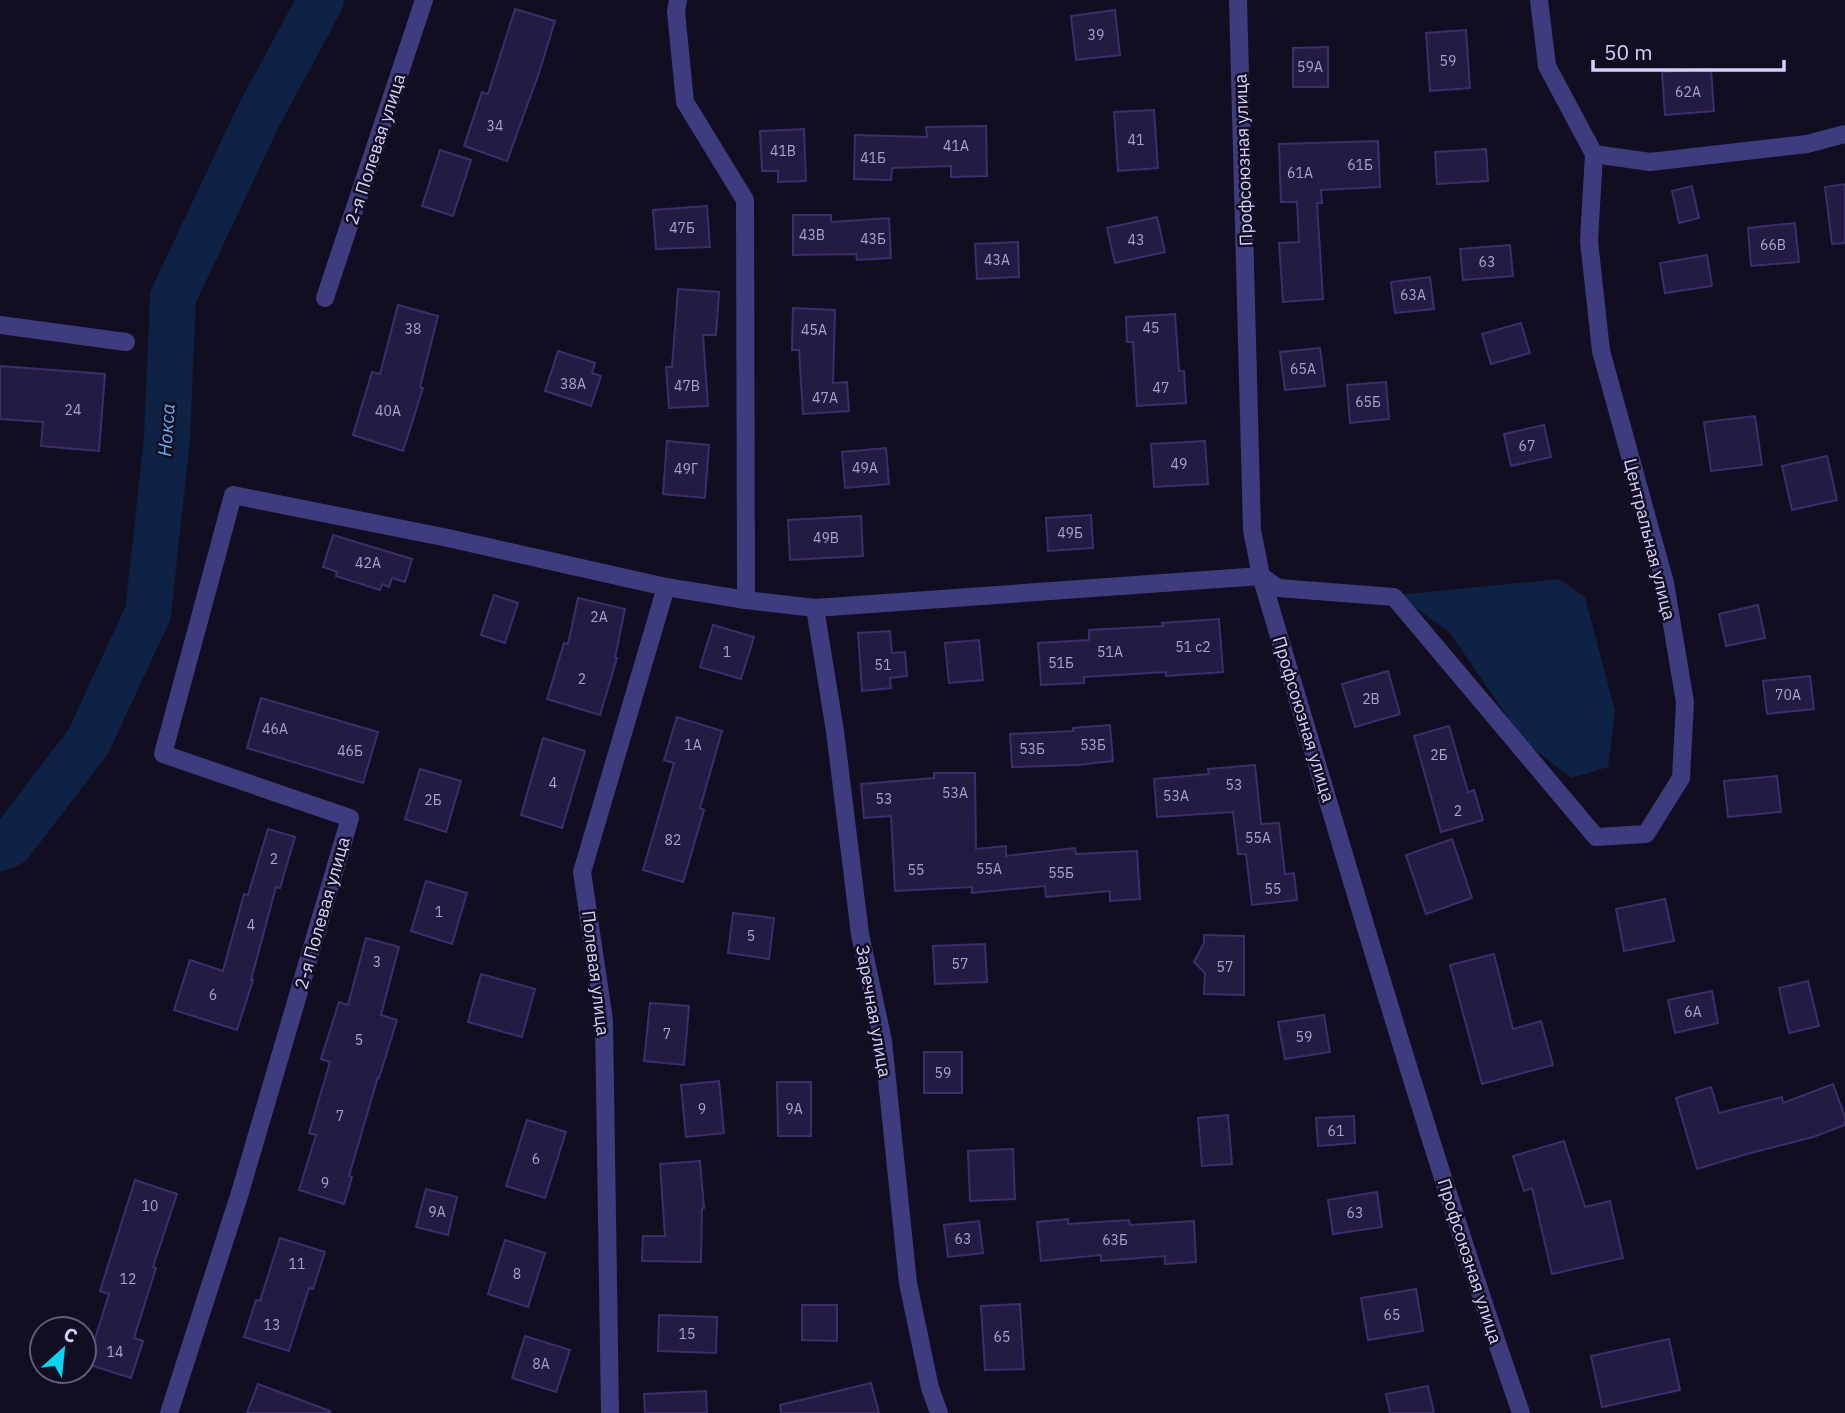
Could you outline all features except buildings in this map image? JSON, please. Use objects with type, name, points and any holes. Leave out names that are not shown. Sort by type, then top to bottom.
[{"type":"street","name":"2-я Полевая улица","points":[[325,298],[424,0]]},
{"type":"street","points":[[678,0],[676,12],[685,102],[745,200],[746,600]]},
{"type":"street","name":"Профсоюзная улица","points":[[1238,0],[1252,530],[1261,576],[1426,1126],[1521,1413]]},
{"type":"street","points":[[1539,0],[1547,66],[1594,154],[1650,162],[1807,144],[1845,134]]},
{"type":"street","name":"Центральная улица","points":[[1261,576],[1278,588],[1394,597],[1596,837],[1646,834],[1681,778],[1685,702],[1665,583],[1601,351],[1589,241],[1594,154]]},
{"type":"street","points":[[0,325],[126,342]]},
{"type":"street","name":"2-я Полевая улица","points":[[169,1413],[239,1196],[350,818],[163,754],[233,495],[448,538],[666,587]]},
{"type":"street","points":[[666,587],[815,608],[1261,576]]},
{"type":"street","name":"Полевая улица","points":[[610,1413],[604,1020],[582,872],[666,587]]},
{"type":"street","name":"Заречная улица","points":[[815,608],[835,731],[860,934],[883,1041],[908,1283],[930,1388],[939,1413]]},
{"type":"water","points":[[1559,579],[1585,597],[1615,711],[1608,767],[1571,778],[1524,741],[1450,633],[1398,595]]},
{"type":"waterway","name":"Нокса","points":[[0,848],[10,844],[88,742],[148,613],[167,439],[173,297],[260,113],[321,0]]}]
